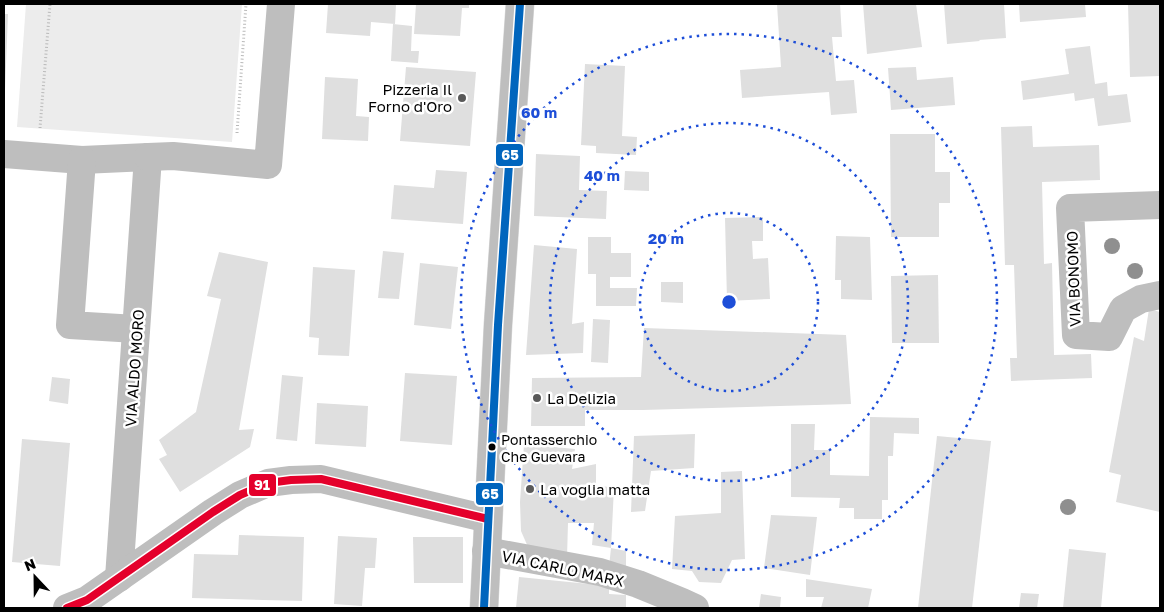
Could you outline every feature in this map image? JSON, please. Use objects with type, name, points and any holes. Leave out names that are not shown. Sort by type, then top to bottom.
[{"type":"street","points":[[4,154],[82,160],[173,156],[268,165],[281,4]]},
{"type":"street","points":[[484,608],[498,325],[520,4]]},
{"type":"street","name":"VIA ALDO MORO","points":[[119,578],[148,157]]},
{"type":"street","points":[[82,160],[70,325],[136,329]]},
{"type":"street","name":"VIA BONOMO","points":[[1160,205],[1070,208],[1076,334],[1110,337],[1123,309],[1141,299],[1160,295]]},
{"type":"street","points":[[67,608],[87,600],[240,495],[268,483],[321,479],[488,519]]},
{"type":"street","name":"VIA CARLO MARX","points":[[486,551],[600,572],[638,584],[694,608]]},
{"type":"path","points":[[38,157],[50,4]]},
{"type":"path","points":[[235,162],[246,4]]},
{"type":"shaded area","points":[[26,4],[242,4],[232,142],[17,127]]},
{"type":"building","points":[[328,4],[396,4],[395,24],[371,22],[370,36],[326,33]]},
{"type":"building","points":[[416,4],[469,4],[469,8],[462,8],[460,36],[414,34]]},
{"type":"building","points":[[777,4],[840,4],[842,37],[832,37],[836,81],[854,80],[857,113],[831,115],[829,92],[742,98],[740,70],[781,67]]},
{"type":"building","points":[[863,4],[916,4],[922,47],[867,54]]},
{"type":"building","points":[[944,4],[1004,4],[1006,38],[947,44]]},
{"type":"building","points":[[1019,4],[1085,4],[1086,17],[1020,22]]},
{"type":"building","points":[[1128,4],[1160,4],[1160,76],[1130,77]]},
{"type":"building","points":[[4,14],[8,14],[5,90],[4,90]]},
{"type":"building","points":[[393,24],[412,26],[411,51],[419,51],[418,63],[391,61]]},
{"type":"building","points":[[1090,46],[1095,84],[1107,82],[1108,96],[1127,94],[1131,122],[1098,126],[1094,98],[1075,101],[1074,93],[1023,100],[1021,81],[1069,74],[1065,49]]},
{"type":"building","points":[[585,64],[625,66],[622,136],[637,137],[636,155],[596,153],[596,146],[581,145]]},
{"type":"building","points":[[406,67],[476,72],[470,146],[400,141]]},
{"type":"building","points":[[916,67],[917,80],[953,77],[955,105],[891,110],[888,68]]},
{"type":"building","points":[[325,77],[358,79],[356,116],[369,117],[368,141],[322,139]]},
{"type":"building","points":[[1032,126],[1033,147],[1099,145],[1100,180],[1042,182],[1044,264],[1052,263],[1054,355],[1091,354],[1092,378],[1011,381],[1010,358],[1017,358],[1014,265],[1005,265],[1001,127]]},
{"type":"building","points":[[890,134],[935,134],[935,172],[950,172],[950,203],[939,203],[939,237],[891,237]]},
{"type":"building","points":[[536,154],[580,156],[579,190],[607,191],[606,219],[534,216]]},
{"type":"building","points":[[436,170],[467,172],[463,224],[391,219],[394,185],[434,188]]},
{"type":"building","points":[[625,171],[649,172],[649,191],[624,190]]},
{"type":"building","points":[[763,217],[763,241],[752,241],[753,259],[768,258],[770,299],[727,301],[725,218]]},
{"type":"building","points":[[836,236],[870,237],[872,300],[841,299],[841,280],[835,280]]},
{"type":"building","points":[[588,237],[611,237],[611,253],[631,253],[631,277],[610,277],[610,288],[637,288],[636,306],[596,306],[596,274],[588,274]]},
{"type":"building","points":[[534,245],[577,249],[572,324],[584,322],[583,353],[526,355]]},
{"type":"building","points":[[383,251],[404,253],[399,299],[378,298]]},
{"type":"building","points":[[219,252],[268,262],[239,430],[254,429],[250,447],[180,492],[159,459],[167,455],[159,440],[196,412],[221,299],[207,296]]},
{"type":"building","points":[[420,263],[458,267],[451,329],[414,325]]},
{"type":"building","points":[[313,267],[355,270],[349,356],[318,355],[319,338],[309,337]]},
{"type":"building","points":[[938,275],[939,343],[892,343],[891,276]]},
{"type":"building","points":[[661,282],[683,282],[683,303],[661,302]]},
{"type":"building","points":[[1149,309],[1160,312],[1160,512],[1116,502],[1121,475],[1109,472],[1134,337],[1144,341]]},
{"type":"building","points":[[593,319],[610,320],[608,363],[591,362]]},
{"type":"building","points":[[644,328],[846,335],[851,404],[585,410],[585,426],[531,426],[532,378],[641,377]]},
{"type":"building","points":[[405,373],[457,376],[452,445],[400,441]]},
{"type":"building","points":[[282,375],[303,377],[297,441],[276,439]]},
{"type":"building","points":[[52,377],[70,379],[68,404],[49,401]]},
{"type":"building","points":[[317,403],[368,406],[366,447],[315,444]]},
{"type":"building","points":[[870,417],[919,418],[919,434],[894,433],[893,456],[888,456],[888,500],[882,500],[882,519],[854,519],[854,508],[839,508],[840,498],[791,497],[791,424],[815,424],[814,450],[830,450],[830,475],[869,476]]},
{"type":"building","points":[[695,434],[694,468],[651,471],[645,511],[631,512],[634,436]]},
{"type":"building","points":[[937,436],[991,441],[972,608],[918,608]]},
{"type":"building","points":[[22,439],[70,443],[60,566],[12,562]]},
{"type":"building","points":[[524,444],[575,449],[572,469],[596,464],[596,485],[614,488],[611,548],[592,545],[594,523],[568,523],[567,557],[528,547],[521,531],[520,502]]},
{"type":"building","points":[[742,471],[745,559],[732,560],[721,583],[699,582],[692,571],[672,569],[675,516],[721,513],[721,472]]},
{"type":"building","points":[[771,515],[817,517],[810,575],[764,568]]},
{"type":"building","points":[[239,535],[304,537],[302,601],[192,598],[194,554],[238,555]]},
{"type":"building","points":[[338,536],[377,538],[375,568],[365,568],[362,606],[334,604]]},
{"type":"building","points":[[413,537],[463,537],[463,583],[414,583]]},
{"type":"building","points":[[611,548],[626,551],[626,571],[609,567]]},
{"type":"building","points":[[1069,549],[1106,553],[1101,608],[1063,608]]},
{"type":"building","points":[[519,577],[609,586],[609,594],[626,595],[626,608],[516,608]]},
{"type":"building","points":[[806,579],[872,589],[868,608],[821,608],[824,597],[806,597]]},
{"type":"building","points":[[1021,593],[1039,594],[1037,608],[1019,608]]},
{"type":"building","points":[[761,594],[781,597],[780,608],[759,608]]},
{"type":"transit line","name":"65","points":[[484,608],[498,325],[520,4]]},
{"type":"transit line","name":"91","points":[[67,608],[87,600],[240,495],[268,483],[321,479],[488,519]]},
{"type":"place","name":"Pizzeria Il Forno d'Oro","points":[[462,98]]},
{"type":"place","name":"La Delizia","points":[[537,398]]},
{"type":"place","name":"Pontasserchio Che Guevara","points":[[492,447]]},
{"type":"place","name":"La voglia matta","points":[[530,489]]}]
